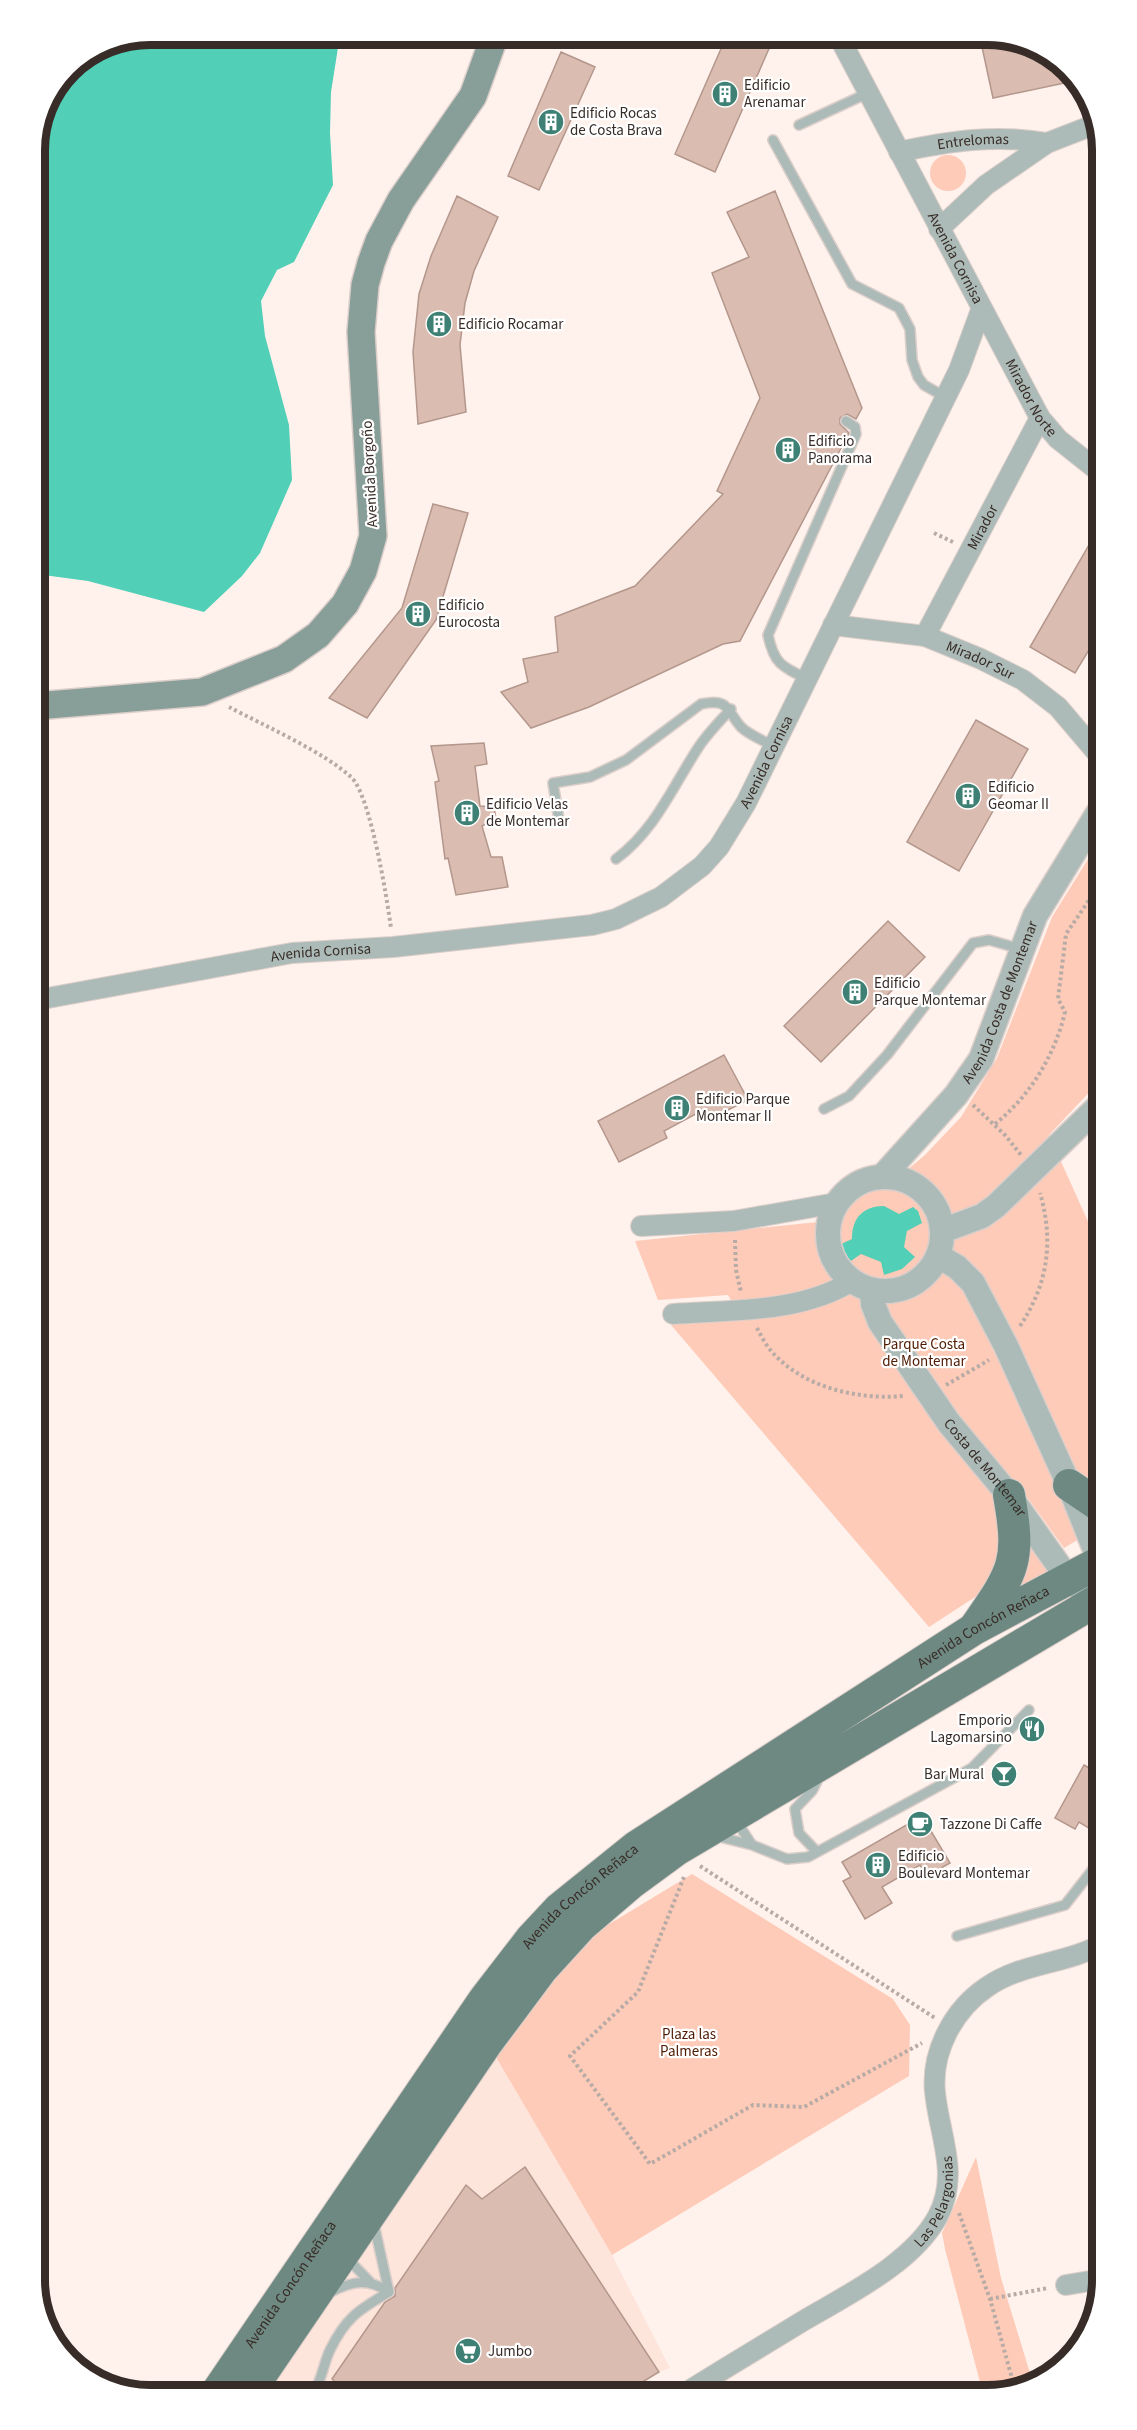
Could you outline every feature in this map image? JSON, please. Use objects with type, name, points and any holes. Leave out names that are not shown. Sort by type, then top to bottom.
[{"type":"main road","name":"Avenida Borgoño","points":[[45,705],[202,692],[284,659],[318,635],[345,604],[363,571],[373,536],[362,332],[364,297],[371,263],[379,241],[401,200],[473,96],[491,45]]},
{"type":"main road","points":[[1070,1485],[1092,1500]]},
{"type":"main road","points":[[974,1629],[1008,1580],[1014,1560],[1016,1532],[1009,1495]]},
{"type":"main road","name":"Avenida Concón Reñaca","points":[[253,2385],[307,2306],[340,2243],[371,2213],[486,2044],[542,1969],[582,1925],[622,1890],[691,1848],[735,1797],[974,1629],[1092,1567]]},
{"type":"main road","name":"Avenida Concón Reñaca","points":[[222,2385],[467,2024],[531,1939],[590,1882],[636,1847],[735,1797],[830,1757],[1092,1603]]},
{"type":"street","name":"Avenida Cornisa","points":[[45,999],[292,953],[393,947],[592,925],[616,919],[661,897],[702,866],[734,825],[808,679],[959,370],[981,310],[843,45]]},
{"type":"street","name":"Entrelomas","points":[[939,229],[986,185],[1047,143],[1089,127]]},
{"type":"street","name":"Entrelomas","points":[[899,152],[949,141],[982,138],[1047,143]]},
{"type":"street","name":"Mirador Norte","points":[[981,310],[1040,418],[1058,439],[1092,466]]},
{"type":"street","name":"Mirador","points":[[925,636],[1040,418]]},
{"type":"street","name":"Mirador Sur","points":[[833,625],[925,636],[981,658],[1023,680],[1058,707],[1092,747]]},
{"type":"street","name":"Avenida Costa de Montemar","points":[[882,1177],[956,1095],[981,1059],[1035,916],[1056,877],[1092,822]]},
{"type":"street","points":[[942,1231],[982,1216],[1090,1123]]},
{"type":"street","points":[[882,1177],[900,1179],[916,1186],[929,1198],[938,1213],[942,1231],[938,1256],[930,1270],[918,1281],[888,1292],[862,1286],[839,1269],[830,1254],[827,1236],[829,1219],[836,1203],[856,1185],[882,1177]]},
{"type":"street","points":[[641,1226],[734,1221],[836,1203]]},
{"type":"street","points":[[938,1256],[957,1267],[973,1283],[1006,1346],[1070,1485],[1092,1541]]},
{"type":"street","points":[[673,1314],[745,1309],[819,1297],[862,1286]]},
{"type":"street","name":"Costa de Montemar","points":[[862,1286],[880,1322],[949,1423],[1009,1495],[1069,1580],[1092,1595]]},
{"type":"street","name":"Las Pelargonias","points":[[699,2385],[862,2286],[919,2243],[938,2215],[948,2182],[948,2159],[935,2092],[935,2076],[938,2059],[950,2028],[972,1998],[1000,1979],[1092,1949]]},
{"type":"street","points":[[1066,2285],[1092,2281]]},
{"type":"lane","points":[[798,125],[868,93]]},
{"type":"lane","points":[[773,140],[852,284],[899,308],[910,329],[912,360],[918,377],[924,385],[945,398]]},
{"type":"lane","points":[[808,679],[784,668],[778,662],[772,655],[768,635],[856,434],[855,427],[846,421]]},
{"type":"lane","points":[[559,820],[553,783],[590,777],[626,760],[701,704],[716,701],[731,709],[742,728],[774,746]]},
{"type":"lane","points":[[616,860],[633,847],[655,822],[699,746],[731,709]]},
{"type":"lane","points":[[824,1109],[849,1096],[887,1055],[973,943],[989,940],[1021,949]]},
{"type":"lane","points":[[691,1848],[752,1845],[787,1859],[808,1857],[972,1768],[1029,1710]]},
{"type":"lane","points":[[817,1852],[798,1833],[795,1809],[812,1791],[830,1757]]},
{"type":"lane","points":[[735,1797],[752,1845]]},
{"type":"lane","points":[[957,1936],[1065,1905],[1092,1870]]},
{"type":"lane","points":[[371,2165],[340,2243],[371,2283]]},
{"type":"lane","points":[[371,2213],[389,2292]]},
{"type":"lane","points":[[307,2306],[350,2282],[371,2283],[389,2292]]},
{"type":"lane","points":[[318,2385],[330,2351],[352,2315],[389,2292]]},
{"type":"path","points":[[225,704],[330,762],[353,780],[384,872],[389,917]]},
{"type":"path","points":[[995,1124],[1033,1085],[1060,1032],[1065,1012],[1058,999],[1066,934],[1092,896]]},
{"type":"path","points":[[734,1221],[736,1270],[745,1309],[771,1352],[797,1371],[825,1386],[867,1396],[889,1397],[930,1392],[969,1374],[1006,1346],[1035,1299],[1046,1260],[1048,1220],[1034,1170],[978,1107],[956,1095]]},
{"type":"path","points":[[691,1848],[950,2028],[804,2107],[753,2105],[650,2164],[570,2056],[638,1992],[691,1848]]},
{"type":"path","points":[[948,2182],[990,2299],[1013,2381]]},
{"type":"path","points":[[990,2299],[1066,2285]]},
{"type":"shaded area","points":[[338,45],[331,92],[330,133],[333,185],[294,262],[277,270],[261,301],[265,336],[289,425],[292,480],[260,553],[242,576],[204,612],[88,581],[45,575],[45,143],[53,110],[63,92],[76,76],[92,63],[110,53],[129,47]]},
{"type":"shaded area","points":[[884,1206],[899,1214],[913,1207],[918,1211],[922,1223],[907,1231],[904,1247],[915,1257],[902,1269],[884,1275],[881,1262],[861,1254],[848,1263],[837,1246],[852,1239],[854,1225],[860,1215],[870,1208]]},
{"type":"shaded area","points":[[493,2052],[612,2255],[670,2368],[638,2385],[271,2385]]},
{"type":"green space","points":[[948,155],[960,161],[966,173],[960,185],[948,191],[936,185],[930,173],[936,161]]},
{"type":"green space","name":"Parque Costa de Montemar","points":[[1092,853],[1092,1089],[1049,1135],[1092,1230],[1092,1514],[1079,1539],[1064,1548],[1022,1490],[989,1588],[929,1627],[671,1325],[739,1314],[728,1295],[658,1300],[635,1241],[818,1222],[861,1189],[888,1186],[925,1155],[961,1117],[997,1058],[1052,917]]},
{"type":"green space","points":[[1027,1532],[1052,1570],[1012,1592]]},
{"type":"green space","name":"Plaza las Palmeras","points":[[692,1874],[893,1999],[910,2025],[909,2076],[612,2255],[493,2052],[596,1932]]},
{"type":"green space","points":[[976,2157],[1001,2278],[1031,2375],[1001,2384],[981,2385],[942,2233]]},
{"type":"building","name":"Edificio Arenamar","points":[[723,45],[771,45],[715,172],[675,154]]},
{"type":"building","points":[[994,45],[1027,53],[1051,67],[1067,83],[993,98],[982,47]]},
{"type":"building","name":"Edificio Rocas de Costa Brava","points":[[561,52],[595,67],[539,190],[508,176]]},
{"type":"building","name":"Edificio Panorama","points":[[775,191],[862,408],[856,419],[847,414],[840,418],[840,424],[849,433],[740,641],[723,644],[589,707],[531,728],[501,692],[528,682],[523,659],[558,652],[555,617],[635,586],[723,494],[717,491],[760,398],[712,273],[749,257],[727,212]]},
{"type":"building","name":"Edificio Rocamar","points":[[457,196],[498,217],[474,271],[465,303],[460,345],[466,412],[418,424],[413,352],[419,294],[431,256]]},
{"type":"building","name":"Edificio Eurocosta","points":[[433,504],[468,513],[436,620],[367,718],[329,698],[402,608]]},
{"type":"building","points":[[1092,540],[1092,645],[1075,673],[1030,647]]},
{"type":"building","name":"Edificio Geomar II","points":[[976,720],[1028,749],[959,871],[907,842]]},
{"type":"building","name":"Edificio Velas de Montemar","points":[[484,743],[487,764],[475,766],[480,806],[494,807],[496,819],[482,826],[491,857],[502,857],[508,887],[456,895],[448,858],[445,859],[435,782],[439,781],[431,746]]},
{"type":"building","name":"Edificio Parque Montemar","points":[[888,921],[925,957],[821,1062],[784,1026]]},
{"type":"building","name":"Edificio Parque Montemar II","points":[[724,1055],[748,1100],[708,1120],[703,1110],[664,1131],[667,1138],[619,1162],[598,1121]]},
{"type":"building","points":[[1084,1765],[1092,1770],[1092,1830],[1079,1822],[1075,1829],[1055,1818]]},
{"type":"building","name":"Edificio Boulevard Montemar","points":[[922,1816],[950,1863],[927,1876],[920,1865],[882,1887],[892,1903],[865,1919],[843,1881],[851,1877],[842,1862]]},
{"type":"building","points":[[525,2167],[659,2372],[638,2385],[339,2385],[332,2379],[385,2302],[395,2296],[395,2288],[466,2185],[482,2199]]},
{"type":"place","name":"Edificio Arenamar","points":[[725,94]]},
{"type":"place","name":"Edificio Rocas de Costa Brava","points":[[551,122]]},
{"type":"place","name":"Edificio Rocamar","points":[[439,324]]},
{"type":"place","name":"Edificio Panorama","points":[[788,450]]},
{"type":"place","name":"Edificio Eurocosta","points":[[418,614]]},
{"type":"place","name":"Edificio Geomar II","points":[[968,796]]},
{"type":"place","name":"Edificio Velas de Montemar","points":[[467,813]]},
{"type":"place","name":"Edificio Parque Montemar","points":[[855,992]]},
{"type":"place","name":"Edificio Parque Montemar II","points":[[677,1108]]},
{"type":"place","name":"Emporio Lagomarsino","points":[[1032,1729]]},
{"type":"place","name":"Bar Mural","points":[[1004,1774]]},
{"type":"place","name":"Tazzone Di Caffe","points":[[920,1824]]},
{"type":"place","name":"Edificio Boulevard Montemar","points":[[878,1865]]},
{"type":"place","name":"Jumbo","points":[[468,2351]]}]
